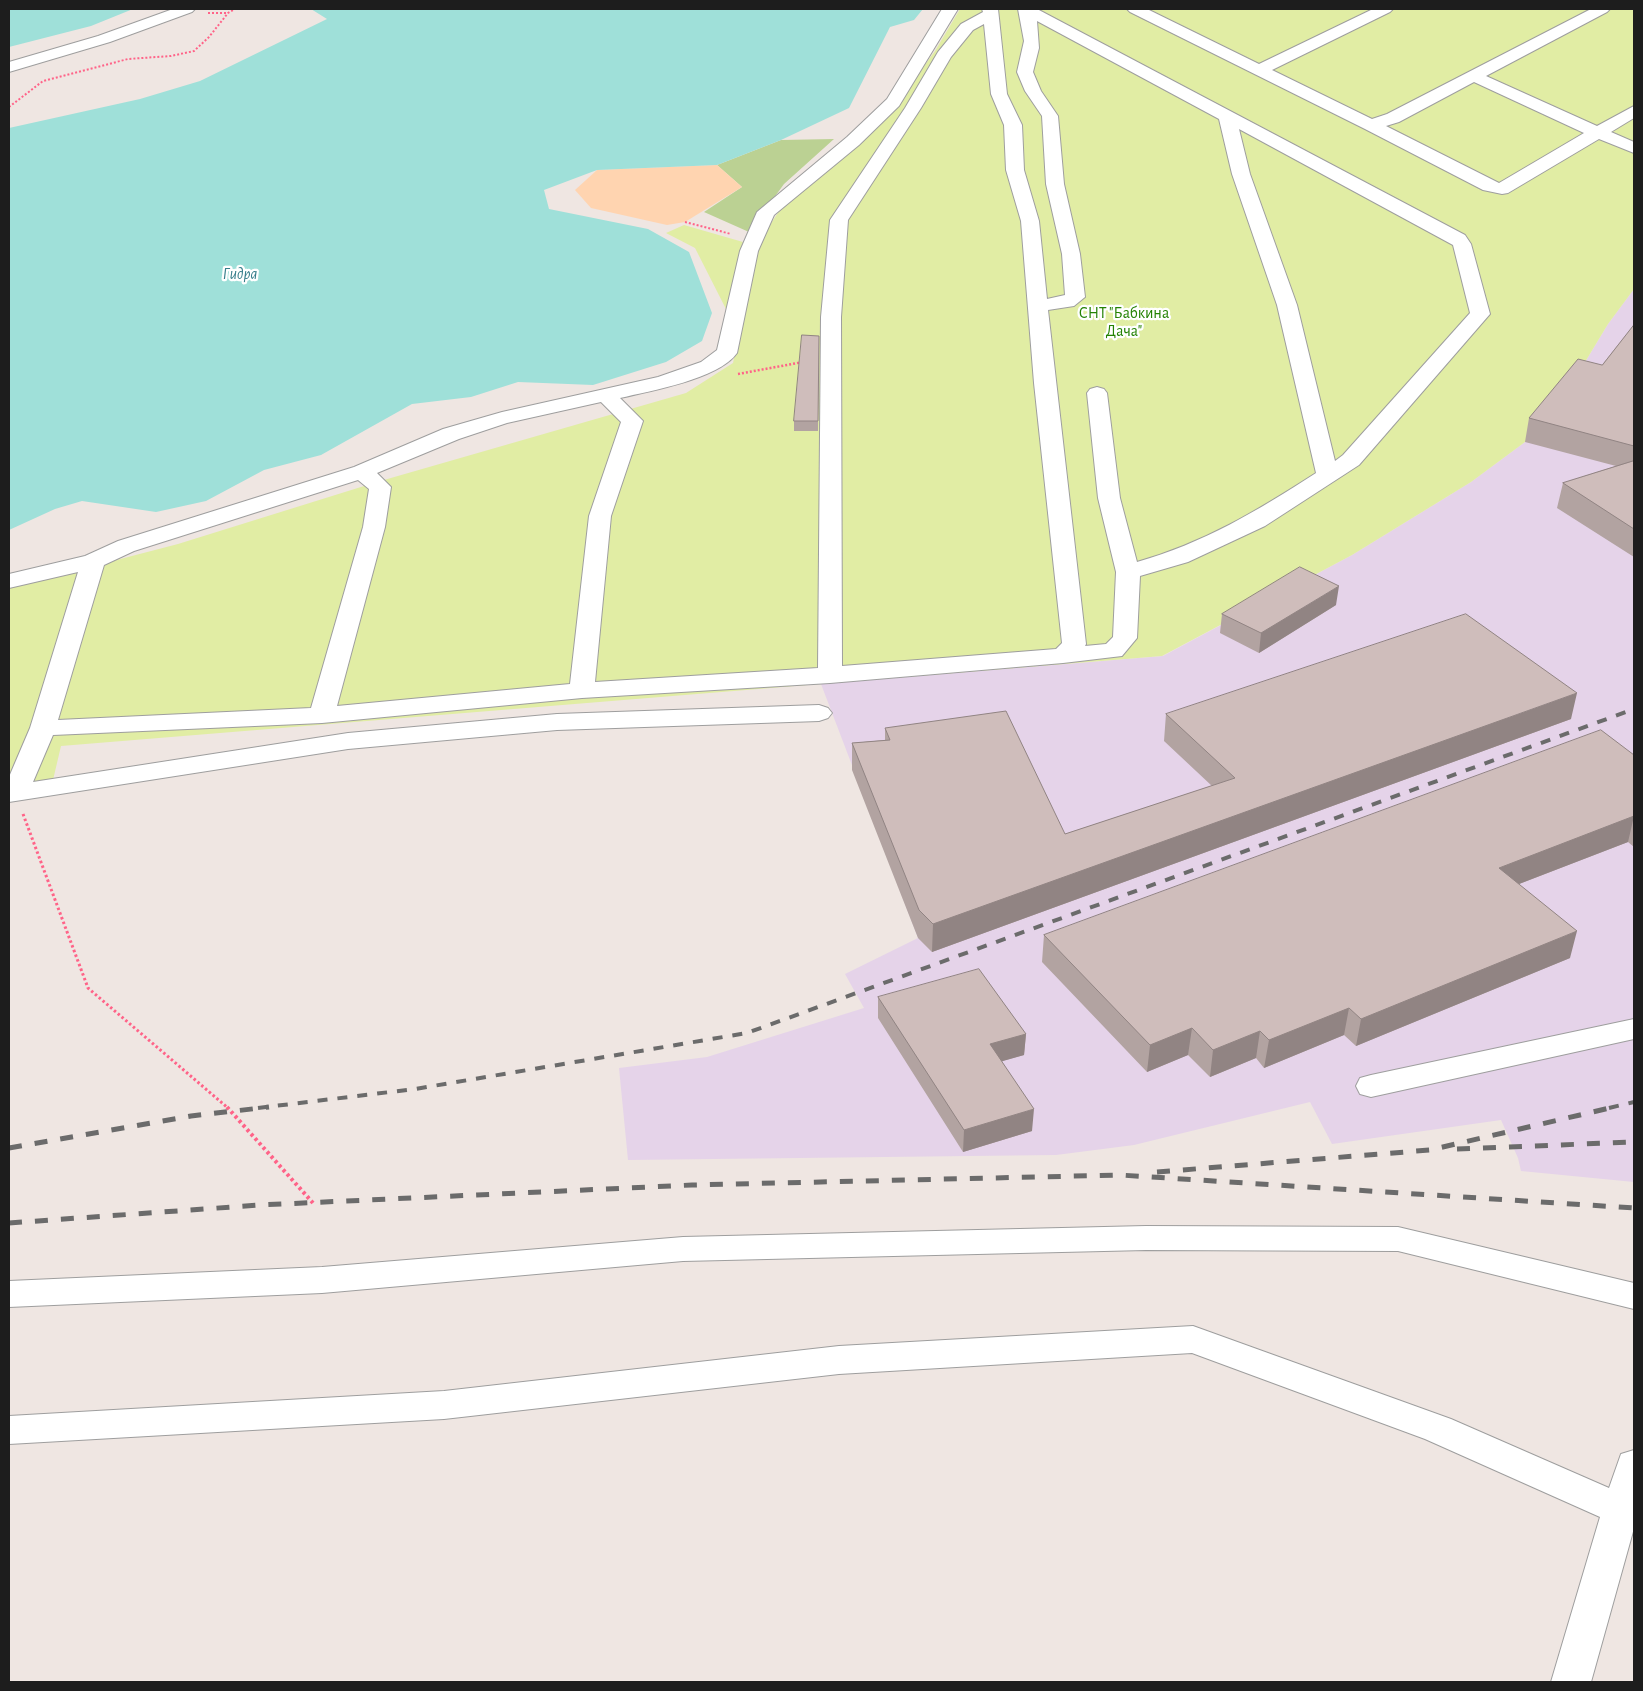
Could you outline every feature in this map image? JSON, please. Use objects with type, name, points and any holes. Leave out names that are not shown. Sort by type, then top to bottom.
[{"type":"street","points":[[9,68],[104,39],[187,9]]},
{"type":"street","points":[[9,581],[92,561],[126,546],[362,472],[451,434],[494,421],[664,382],[708,366],[727,352],[753,243],[766,212],[853,141],[893,102],[942,25],[950,9]]},
{"type":"street","points":[[1026,9],[1429,221],[1458,239],[1462,244],[1480,314],[1351,460],[1257,521],[1180,557],[1128,572]]},
{"type":"street","points":[[1026,9],[1032,32],[1032,54],[1025,72],[1033,91],[1050,116],[1055,184],[1070,254],[1075,297],[1067,302],[1038,306]]},
{"type":"street","points":[[1135,9],[1163,16],[1259,70],[1489,186],[1502,189],[1634,111]]},
{"type":"street","points":[[1259,70],[1385,9]]},
{"type":"street","points":[[1371,125],[1393,118],[1602,9]]},
{"type":"street","points":[[830,675],[831,316],[839,220],[913,108],[944,55],[967,27],[990,11],[999,94],[1013,124],[1015,170],[1030,221],[1074,644],[1063,656]]},
{"type":"street","points":[[1474,76],[1634,148]]},
{"type":"street","points":[[1227,115],[1242,174],[1287,305],[1327,475]]},
{"type":"street","points":[[43,728],[322,716],[582,690],[830,675],[1113,651],[1125,638],[1128,572],[1109,498],[1097,393]]},
{"type":"street","points":[[582,690],[600,516],[632,421],[606,396]]},
{"type":"street","points":[[322,716],[374,527],[380,487],[362,472]]},
{"type":"street","points":[[12,794],[43,728],[92,561]]},
{"type":"street","points":[[12,794],[348,741],[558,722],[818,713]]},
{"type":"street","points":[[1371,1086],[1634,1029]]},
{"type":"street","points":[[9,1294],[322,1280],[684,1249],[1175,1238],[1398,1239],[1634,1296]]},
{"type":"street","points":[[9,1430],[444,1405],[839,1360],[1193,1339],[1438,1429],[1621,1510]]},
{"type":"street","points":[[1571,1682],[1634,1465]]},
{"type":"path","points":[[9,107],[44,81],[128,59],[171,56],[194,51],[210,37],[228,13],[235,9]]},
{"type":"path","points":[[685,222],[724,231],[753,243]]},
{"type":"path","points":[[738,374],[747,374],[782,365],[831,357]]},
{"type":"path","points":[[12,794],[88,988],[232,1111],[312,1203]]},
{"type":"shaded area","points":[[1634,289],[1634,1182],[1521,1171],[1518,1158],[1501,1120],[1332,1144],[1310,1102],[1134,1145],[1056,1155],[628,1160],[619,1068],[707,1057],[864,1008],[845,974],[918,938],[821,684],[1163,656],[1352,555],[1471,482],[1525,442],[1573,382],[1608,324]]},
{"type":"green space","name":"СНТ \"Бабкина Дача\"","points":[[960,9],[1634,9],[1634,289],[1608,324],[1573,382],[1525,442],[1471,482],[1352,555],[1162,656],[61,746],[53,780],[9,787],[9,588],[178,544],[377,482],[686,393],[733,363],[758,243],[785,202],[883,122],[935,51]]},
{"type":"green space","points":[[834,139],[784,184],[749,232],[704,212],[742,187],[717,165],[781,140]]},
{"type":"green space","points":[[684,225],[743,242],[727,311],[695,248],[666,233]]},
{"type":"sand","points":[[717,165],[742,187],[685,222],[667,225],[591,208],[575,190],[597,170]]},
{"type":"water","points":[[9,9],[133,9],[91,26],[9,47]]},
{"type":"water","name":"Гидра","points":[[311,9],[923,9],[914,20],[890,27],[849,108],[781,140],[717,165],[597,170],[544,190],[549,209],[648,229],[689,252],[712,313],[702,341],[666,362],[593,385],[518,382],[471,397],[412,404],[321,455],[264,470],[206,501],[156,512],[82,501],[55,509],[9,530],[9,128],[140,99],[200,81],[327,19]]},
{"type":"building","points":[[1634,325],[1634,446],[1529,418],[1578,359],[1602,365]]},
{"type":"building","points":[[802,335],[819,336],[818,421],[794,421]]},
{"type":"building","points":[[1634,461],[1634,529],[1563,483]]},
{"type":"building","points":[[1300,567],[1339,586],[1261,633],[1222,614]]},
{"type":"building","points":[[1466,614],[1577,693],[933,924],[919,910],[852,743],[890,740],[885,728],[1006,711],[1065,834],[1235,778],[1166,714]]},
{"type":"building","points":[[1601,730],[1634,755],[1634,816],[1499,868],[1577,931],[1361,1019],[1349,1008],[1269,1040],[1260,1031],[1213,1050],[1192,1028],[1150,1045],[1044,935]]},
{"type":"building","points":[[979,969],[1026,1034],[990,1044],[1034,1109],[964,1130],[878,997]]},
{"type":"railway","points":[[258,1108],[415,1089],[747,1033],[1634,709]]},
{"type":"railway","points":[[1609,1108],[1634,1102]]},
{"type":"railway","points":[[9,1148],[191,1116],[269,1107]]},
{"type":"railway","points":[[1157,1172],[1430,1150],[1614,1107]]},
{"type":"railway","points":[[1457,1149],[1634,1142]]},
{"type":"railway","points":[[9,1223],[260,1205],[692,1185],[1120,1175],[1634,1208]]}]
